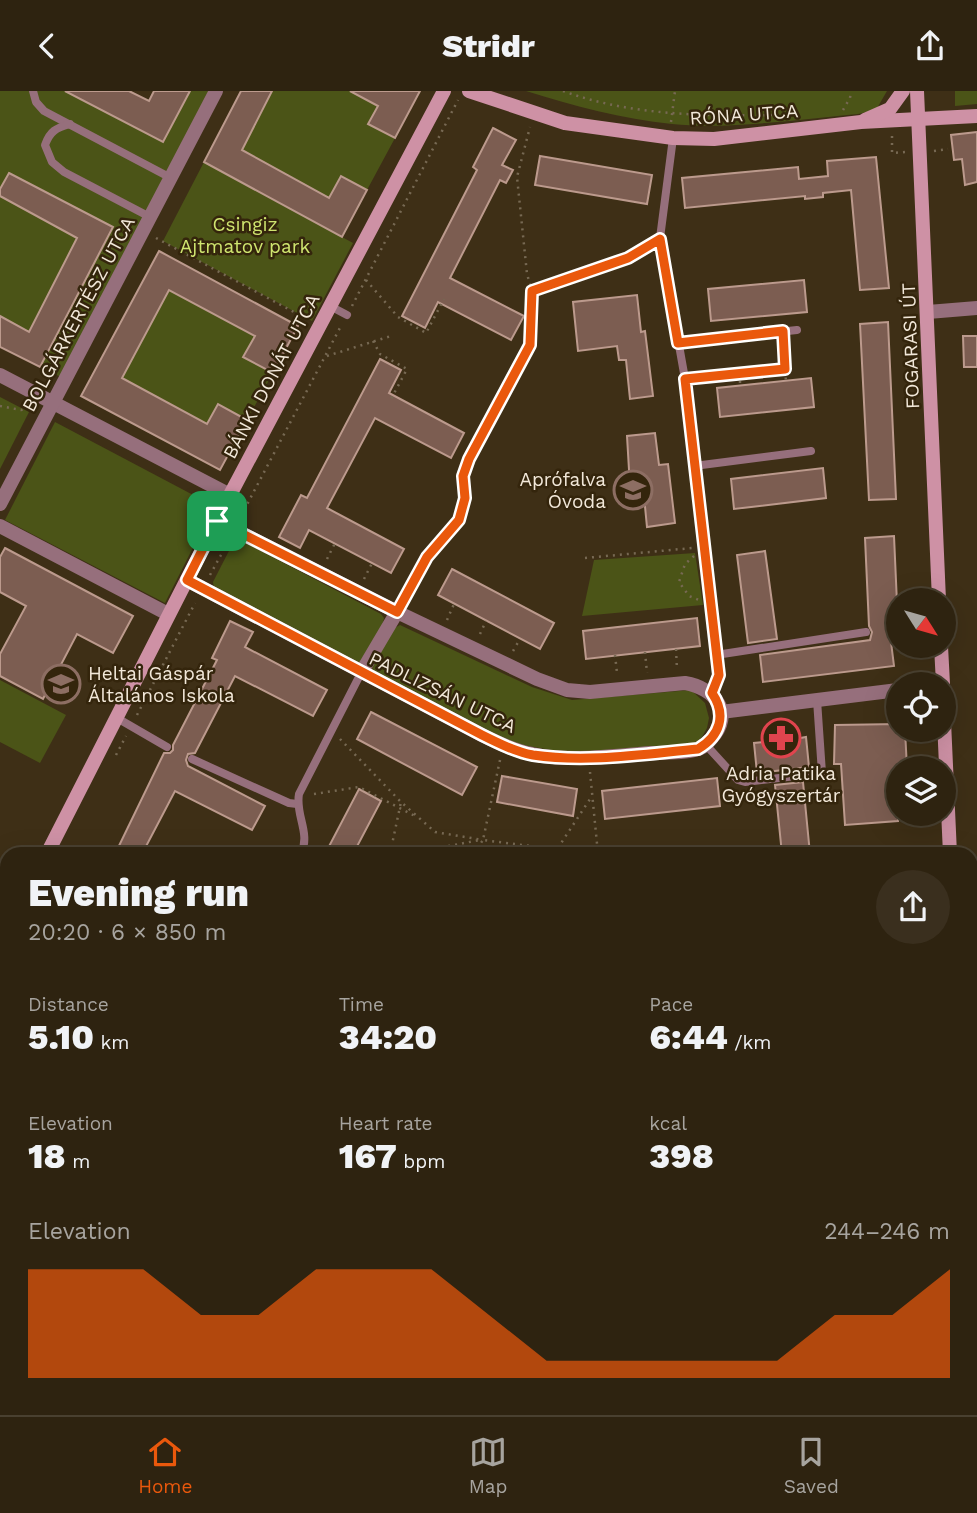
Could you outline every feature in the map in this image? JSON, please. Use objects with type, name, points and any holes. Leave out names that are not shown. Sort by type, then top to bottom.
[{"type":"street","name":"BOLGÁRKERTÉSZ UTCA","points":[[0,503],[216,91]]},
{"type":"street","name":"BÁNKI DONÁT UTCA","points":[[51,847],[230,495],[444,91]]},
{"type":"street","name":"RÓNA UTCA","points":[[469,91],[565,123],[670,137],[714,139],[861,122],[977,116]]},
{"type":"street","name":"RÓNA UTCA","points":[[861,122],[890,109],[902,91]]},
{"type":"street","name":"FOGARASI ÚT","points":[[917,91],[939,588]]},
{"type":"street","points":[[928,312],[977,308]]},
{"type":"street","points":[[0,375],[230,495]]},
{"type":"street","points":[[217,521],[397,612],[537,679],[567,690],[590,692],[679,684],[698,685],[712,693],[721,712],[716,734],[706,745]]},
{"type":"street","points":[[0,526],[169,614]]},
{"type":"street","name":"PADLIZSÁN UTCA","points":[[187,580],[503,745],[532,754],[589,758],[698,749],[706,745]]},
{"type":"street","points":[[361,673],[397,612]]},
{"type":"street","points":[[721,712],[886,691]]},
{"type":"street","points":[[945,742],[950,847]]},
{"type":"lane","points":[[33,91],[36,102],[44,111],[171,178]]},
{"type":"lane","name":"BOLGÁRKERTÉSZ UTCA","points":[[70,124],[57,127],[49,134],[45,145],[52,162],[64,172],[150,217]]},
{"type":"lane","points":[[670,137],[660,239],[685,379],[719,675],[712,693]]},
{"type":"lane","points":[[330,306],[347,315]]},
{"type":"lane","points":[[678,343],[797,330]]},
{"type":"lane","points":[[694,466],[811,451]]},
{"type":"lane","points":[[716,655],[866,632]]},
{"type":"lane","points":[[304,847],[304,829],[298,799],[361,673]]},
{"type":"lane","points":[[706,745],[738,780],[745,782],[822,773],[817,700]]},
{"type":"lane","points":[[117,717],[167,747]]},
{"type":"lane","points":[[192,759],[289,803],[298,799]]},
{"type":"path","points":[[347,315],[463,91]]},
{"type":"path","points":[[563,91],[579,97],[671,115],[785,115]]},
{"type":"path","points":[[670,137],[675,91]]},
{"type":"path","points":[[835,113],[842,111],[851,91]]},
{"type":"path","points":[[397,612],[427,557],[459,520],[465,498],[463,476],[469,459],[530,345],[532,291],[527,274],[517,177],[534,113]]},
{"type":"path","points":[[143,231],[319,325]]},
{"type":"path","points":[[532,291],[628,258],[660,239]]},
{"type":"path","points":[[365,279],[398,317],[426,333],[444,299]]},
{"type":"path","points":[[783,331],[786,381]]},
{"type":"path","points":[[326,356],[391,336]]},
{"type":"path","points":[[373,341],[380,354],[407,369],[390,401]]},
{"type":"path","points":[[685,379],[785,369]]},
{"type":"path","points":[[740,374],[740,386]]},
{"type":"path","points":[[585,558],[703,550]]},
{"type":"path","points":[[703,550],[690,558],[680,574],[679,582],[689,596],[710,601]]},
{"type":"path","points":[[676,649],[679,684]]},
{"type":"path","points":[[645,652],[648,687]]},
{"type":"path","points":[[615,655],[618,689]]},
{"type":"path","points":[[333,731],[401,802],[435,832],[536,847]]},
{"type":"path","points":[[478,847],[483,840],[503,745]]},
{"type":"path","points":[[589,758],[597,847]]},
{"type":"path","points":[[298,799],[359,787],[421,820]]},
{"type":"path","points":[[560,847],[592,796]]},
{"type":"path","points":[[392,847],[401,802]]},
{"type":"path","points":[[445,847],[483,840]]},
{"type":"green space","points":[[0,91],[65,91],[163,142],[190,91],[216,91],[65,379],[40,367],[113,228],[9,173],[0,189]]},
{"type":"green space","points":[[272,91],[350,91],[378,106],[368,124],[395,138],[367,190],[341,176],[329,198],[242,150]]},
{"type":"green space","points":[[526,91],[887,91],[876,110],[858,114],[717,126],[635,119]]},
{"type":"green space","points":[[955,91],[977,91],[977,104],[955,106]]},
{"type":"green space","name":"Csingiz Ajtmatov park","points":[[204,162],[353,243],[312,321],[163,241]]},
{"type":"green space","points":[[0,196],[77,238],[29,332],[0,316]]},
{"type":"green space","points":[[169,290],[255,336],[244,357],[273,373],[247,420],[218,404],[207,424],[122,378]]},
{"type":"green space","points":[[0,397],[29,412],[0,469]]},
{"type":"green space","points":[[55,422],[214,506],[165,603],[5,520]]},
{"type":"green space","points":[[244,542],[381,614],[384,618],[382,626],[359,664],[214,589],[213,582],[233,543]]},
{"type":"green space","points":[[695,553],[703,605],[582,616],[594,560]]},
{"type":"green space","points":[[400,625],[532,687],[572,700],[691,690],[705,703],[709,718],[707,728],[695,743],[686,746],[587,756],[510,743],[374,674],[372,668],[391,630]]},
{"type":"green space","points":[[0,680],[66,715],[40,763],[0,742]]},
{"type":"building","points":[[65,91],[129,91],[149,101],[154,91],[190,91],[163,142]]},
{"type":"building","points":[[241,91],[272,91],[242,150],[329,198],[341,176],[367,190],[342,237],[204,162]]},
{"type":"building","points":[[350,91],[420,91],[395,138],[368,124],[378,106]]},
{"type":"building","points":[[493,128],[516,140],[502,165],[513,170],[506,183],[500,180],[450,278],[524,316],[511,340],[438,302],[425,328],[402,316],[477,170],[473,167]]},
{"type":"building","points":[[977,132],[977,182],[965,185],[962,159],[954,160],[951,135]]},
{"type":"building","points":[[540,156],[652,175],[647,204],[535,185]]},
{"type":"building","points":[[876,157],[889,288],[860,290],[851,190],[823,193],[823,197],[805,199],[805,196],[685,208],[682,178],[798,167],[799,179],[828,176],[827,161]]},
{"type":"building","points":[[9,173],[113,227],[40,367],[0,347],[0,316],[29,332],[77,238],[0,196],[0,189]]},
{"type":"building","points":[[159,251],[298,326],[273,373],[243,357],[255,336],[169,290],[122,378],[207,424],[218,404],[247,420],[220,470],[81,396]]},
{"type":"building","points":[[804,280],[807,312],[711,321],[708,289]]},
{"type":"building","points":[[637,295],[641,332],[645,331],[653,396],[630,399],[626,360],[619,360],[617,346],[578,351],[573,302]]},
{"type":"building","points":[[888,322],[896,499],[869,500],[860,324]]},
{"type":"building","points":[[963,336],[977,336],[977,367],[964,367]]},
{"type":"building","points":[[380,359],[401,370],[389,393],[464,433],[451,458],[375,418],[327,508],[404,549],[391,573],[309,530],[300,548],[279,537],[301,495],[307,498]]},
{"type":"building","points":[[811,378],[814,407],[720,417],[717,388]]},
{"type":"building","name":"Aprófalva Óvoda","points":[[655,433],[659,465],[668,464],[675,523],[647,527],[643,486],[630,487],[627,436]]},
{"type":"building","points":[[823,468],[826,498],[734,509],[731,479]]},
{"type":"building","points":[[894,536],[896,588],[886,588],[886,658],[893,658],[894,666],[763,682],[760,655],[870,640],[872,632],[869,626],[865,538]]},
{"type":"building","points":[[5,548],[133,616],[113,653],[77,634],[43,699],[0,676],[0,654],[26,606],[0,592],[0,557]]},
{"type":"building","points":[[765,551],[777,639],[748,643],[737,555]]},
{"type":"building","points":[[452,569],[554,623],[540,649],[438,595]]},
{"type":"building","points":[[697,618],[700,646],[586,659],[583,631]]},
{"type":"building","points":[[230,621],[253,632],[245,647],[327,690],[313,716],[235,676],[195,753],[188,754],[188,766],[265,806],[252,830],[175,791],[146,847],[118,847],[164,753],[173,750],[173,745],[217,660],[212,658]]},
{"type":"building","points":[[371,712],[477,767],[462,795],[357,739]]},
{"type":"building","points":[[886,724],[886,742],[906,742],[906,756],[886,756],[886,822],[845,825],[841,764],[834,764],[835,725]]},
{"type":"building","points":[[795,735],[795,739],[806,737],[809,767],[757,773],[754,743],[765,742],[764,738]]},
{"type":"building","points":[[502,776],[577,789],[573,816],[497,802]]},
{"type":"building","points":[[717,778],[720,806],[605,819],[602,791]]},
{"type":"building","points":[[803,782],[809,847],[781,847],[775,785]]},
{"type":"building","points":[[359,789],[381,801],[357,847],[329,847]]},
{"type":"place","name":"Aprófalva Óvoda","points":[[633,490]]},
{"type":"place","name":"Heltai Gáspár Általános Iskola","points":[[61,684]]},
{"type":"place","name":"Adria Patika Gyógyszertár","points":[[781,738]]},
{"type":"route","points":[[660,239],[678,343],[783,331],[785,369],[685,379],[719,675],[712,693],[721,712],[716,734],[698,749],[589,758],[532,754],[503,745],[187,580],[217,521],[397,612],[427,557],[459,520],[465,498],[463,476],[469,459],[530,345],[532,291],[628,258],[660,239]]}]
